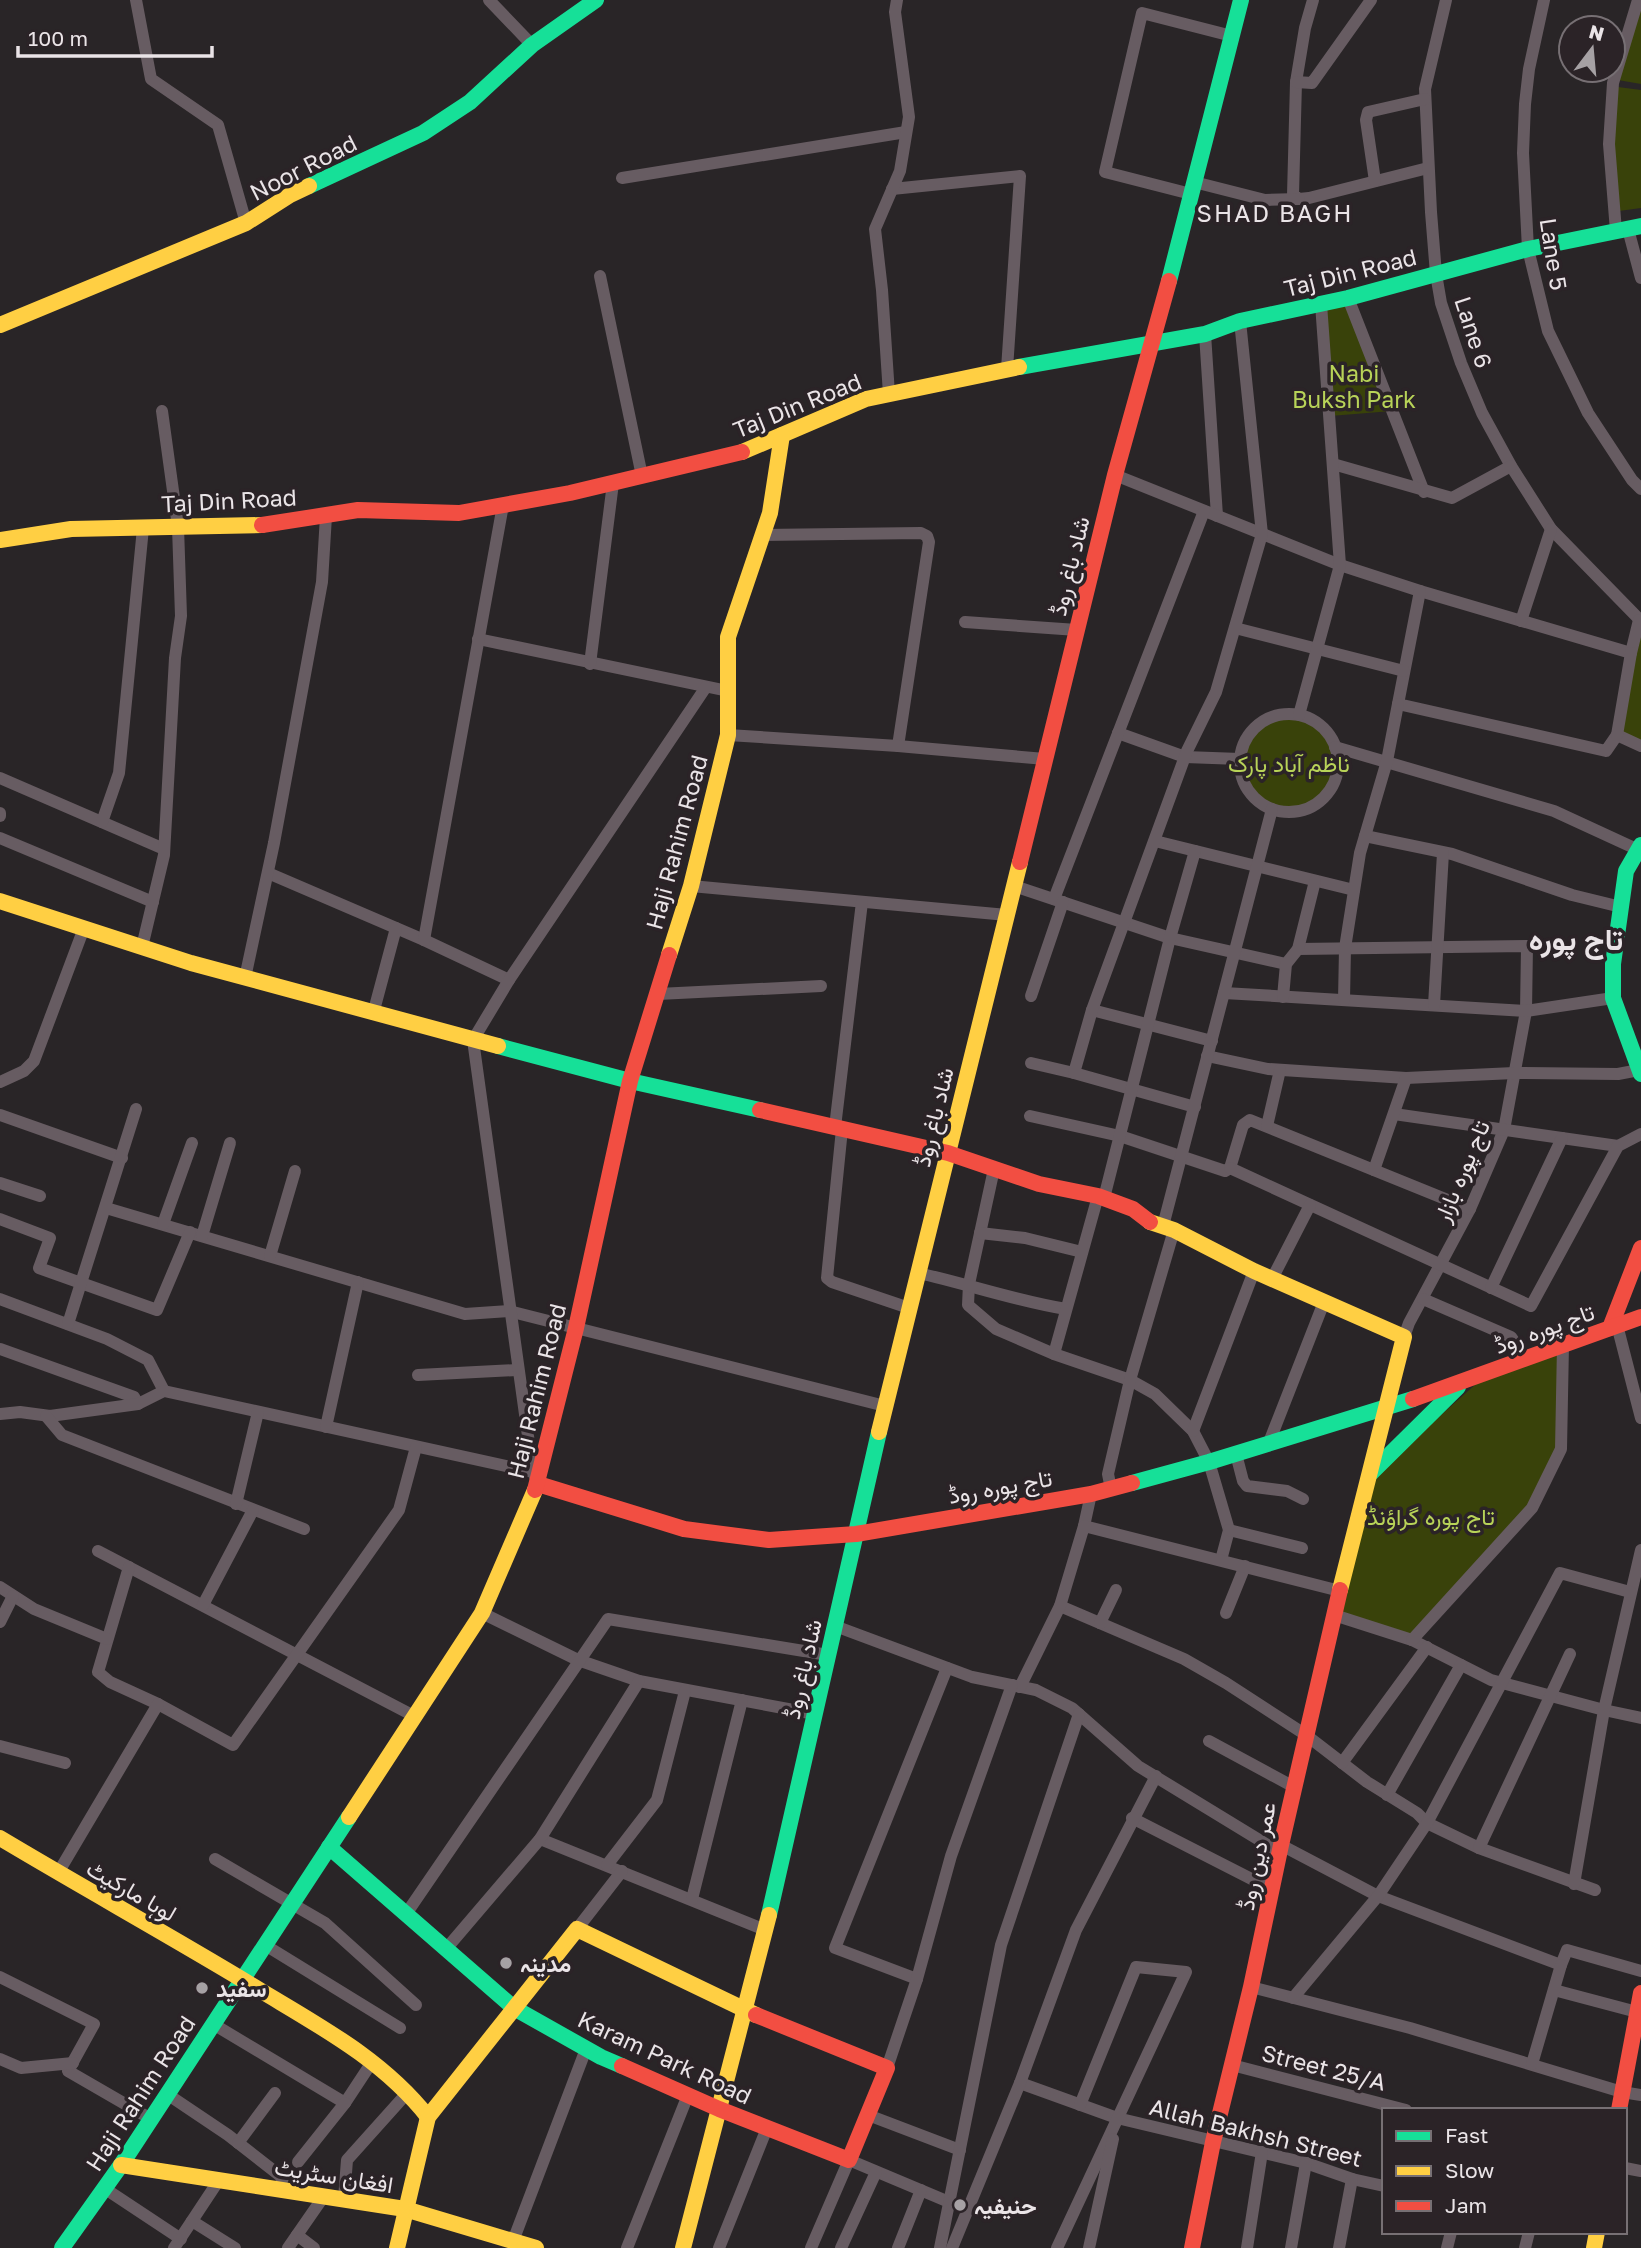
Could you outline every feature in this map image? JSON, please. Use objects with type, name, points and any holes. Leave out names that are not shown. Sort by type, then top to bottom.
[{"type":"main road","name":"Noor Road","points":[[0,325],[246,223],[290,195],[423,132],[470,102],[531,45],[596,0]]},
{"type":"main road","name":"شاد باغ روڈ","points":[[683,2248],[765,1930],[885,1406],[1115,475],[1153,345],[1241,0]]},
{"type":"main road","name":"Taj Din Road","points":[[0,540],[71,529],[272,525],[358,510],[459,513],[503,505],[737,454],[866,399],[1007,369],[1205,334],[1240,321],[1348,298],[1528,248],[1628,229]]},
{"type":"main road","name":"Haji Rahim Road","points":[[62,2248],[121,2165],[482,1613],[535,1478],[576,1328],[630,1081],[691,886],[728,736],[728,637],[770,513],[782,435]]},
{"type":"main road","points":[[1640,848],[1626,871],[1613,964],[1613,998],[1640,1072]]},
{"type":"main road","points":[[0,901],[142,947],[373,1014],[630,1081],[948,1153],[1039,1184],[1101,1197],[1133,1209],[1151,1223],[1168,1228],[1254,1271],[1404,1337]]},
{"type":"main road","points":[[1613,1326],[1641,1248]]},
{"type":"main road","name":"تاج پورہ روڈ","points":[[535,1478],[684,1530],[769,1539],[856,1534],[1091,1494],[1209,1462],[1462,1383],[1641,1317]]},
{"type":"main road","name":"عمر دین روڈ","points":[[1192,2248],[1213,2142],[1251,1987],[1306,1735],[1404,1337]]},
{"type":"main road","name":"تاج پورہ روڈ","points":[[1369,1475],[1462,1383]]},
{"type":"main road","name":"لوہا مارکیٹ","points":[[0,1838],[242,1979],[359,2051],[408,2092],[428,2117]]},
{"type":"main road","name":"Karam Park Road","points":[[329,1847],[514,2008],[586,2049],[719,2109],[849,2160]]},
{"type":"main road","points":[[397,2248],[428,2117],[577,1929],[743,2010],[887,2068],[849,2160]]},
{"type":"main road","points":[[1619,2108],[1641,1993]]},
{"type":"main road","name":"افغان سٹریٹ","points":[[121,2165],[405,2209],[536,2248]]},
{"type":"street","points":[[136,0],[151,79],[218,125],[246,223]]},
{"type":"street","points":[[489,0],[531,45]]},
{"type":"street","points":[[889,394],[875,229],[900,171],[909,117],[895,12],[897,0]]},
{"type":"street","points":[[1300,198],[1293,195],[1296,82],[1305,28],[1313,0]]},
{"type":"street","points":[[1296,82],[1312,83],[1371,0]]},
{"type":"street","name":"Lane 6","points":[[1446,0],[1425,89],[1428,168],[1436,274],[1441,303],[1461,363],[1482,413],[1511,466],[1551,529],[1640,621]]},
{"type":"street","name":"Lane 5","points":[[1544,0],[1529,69],[1525,104],[1523,153],[1528,248],[1548,331],[1588,413],[1632,480],[1641,489]]},
{"type":"street","points":[[1638,0],[1613,83],[1609,144],[1641,278]]},
{"type":"street","points":[[1232,36],[1142,13],[1105,172],[1265,200],[1308,198],[1428,168]]},
{"type":"street","points":[[1375,181],[1366,120],[1368,112],[1425,99]]},
{"type":"street","points":[[622,178],[906,132]]},
{"type":"street","points":[[892,189],[1020,176],[1007,369]]},
{"type":"street","points":[[600,276],[642,476]]},
{"type":"street","points":[[1348,298],[1424,492]]},
{"type":"street","points":[[1299,715],[1339,565],[1321,304]]},
{"type":"street","points":[[1074,1073],[1092,1010],[1185,757],[1216,692],[1262,534],[1240,321]]},
{"type":"street","points":[[1205,334],[1217,516]]},
{"type":"street","points":[[142,947],[164,849],[175,658],[181,616],[178,527],[162,411]]},
{"type":"street","points":[[1333,464],[1452,498],[1511,466]]},
{"type":"street","points":[[1115,475],[1339,565],[1420,592],[1631,653]]},
{"type":"street","points":[[590,664],[613,483]]},
{"type":"street","points":[[424,940],[503,505]]},
{"type":"street","points":[[1031,996],[1059,900],[1118,733],[1204,510]]},
{"type":"street","points":[[245,978],[268,873],[322,582],[326,516]]},
{"type":"street","points":[[102,822],[119,773],[143,528]]},
{"type":"street","points":[[1521,621],[1551,529]]},
{"type":"street","points":[[762,535],[921,533],[927,536],[929,542],[898,746]]},
{"type":"street","points":[[1343,1000],[1345,948],[1354,890],[1365,836],[1387,761],[1420,592]]},
{"type":"street","points":[[1398,704],[1606,751],[1617,735],[1631,653],[1640,621]]},
{"type":"street","points":[[965,622],[1077,630]]},
{"type":"street","points":[[1235,628],[1404,671]]},
{"type":"street","points":[[478,639],[728,691]]},
{"type":"street","points":[[0,1414],[20,1412],[46,1416],[138,1404],[164,1391],[416,1447],[535,1478],[517,1370],[473,1040],[509,980],[706,687]]},
{"type":"street","points":[[1282,714],[1299,715],[1315,721],[1327,732],[1335,747],[1338,762],[1336,778],[1328,792],[1317,803],[1303,810],[1287,812],[1258,801],[1241,775],[1240,759],[1244,743],[1253,729],[1266,719],[1282,714]]},
{"type":"street","points":[[1118,733],[1185,757],[1240,759]]},
{"type":"street","points":[[1617,735],[1641,746]]},
{"type":"street","points":[[728,736],[898,746],[1045,759]]},
{"type":"street","points":[[1335,747],[1554,811],[1640,848]]},
{"type":"street","points":[[0,778],[164,849]]},
{"type":"street","points":[[1111,1489],[1108,1474],[1168,1228],[1182,1157],[1272,808]]},
{"type":"street","points":[[1365,836],[1443,853],[1572,895],[1621,907]]},
{"type":"street","points":[[0,838],[153,902]]},
{"type":"street","points":[[1155,841],[1354,890]]},
{"type":"street","points":[[1054,1353],[1120,1136],[1147,1025],[1195,851]]},
{"type":"street","points":[[1434,1005],[1443,853]]},
{"type":"street","points":[[268,873],[509,980]]},
{"type":"street","points":[[1283,997],[1286,964],[1298,949],[1315,881]]},
{"type":"street","points":[[691,886],[1006,915]]},
{"type":"street","points":[[1014,886],[1170,938],[1286,964]]},
{"type":"street","points":[[862,902],[827,1278],[909,1308]]},
{"type":"street","points":[[0,1082],[24,1071],[34,1061],[84,928]]},
{"type":"street","points":[[373,1014],[396,928]]},
{"type":"street","name":"تاج پورہ بازار","points":[[1404,1337],[1470,1209],[1504,1130],[1526,1011],[1527,946],[1437,947]]},
{"type":"street","points":[[1298,949],[1437,947]]},
{"type":"street","points":[[657,994],[821,986]]},
{"type":"street","points":[[1224,993],[1526,1011],[1613,998]]},
{"type":"street","points":[[1092,1010],[1212,1041]]},
{"type":"street","points":[[1207,1056],[1280,1070],[1406,1078],[1514,1073],[1640,1072]]},
{"type":"street","points":[[1031,1063],[1195,1107]]},
{"type":"street","points":[[1267,1126],[1280,1070]]},
{"type":"street","points":[[1374,1170],[1406,1078]]},
{"type":"street","points":[[68,1324],[136,1109]]},
{"type":"street","points":[[1394,1114],[1618,1146]]},
{"type":"street","points":[[0,1115],[122,1158]]},
{"type":"street","points":[[1030,1116],[1120,1136],[1225,1171],[1230,1168],[1246,1121],[1267,1126],[1470,1209]]},
{"type":"street","points":[[1230,1168],[1531,1306],[1618,1146],[1641,1134]]},
{"type":"street","points":[[1492,1288],[1562,1138]]},
{"type":"street","points":[[163,1224],[192,1143]]},
{"type":"street","points":[[0,1219],[50,1238],[39,1268],[157,1310],[196,1234],[230,1143]]},
{"type":"street","points":[[993,1169],[969,1284],[968,1305],[996,1329],[1130,1380],[1155,1394],[1193,1431],[1209,1462],[1229,1530],[1221,1560]]},
{"type":"street","points":[[270,1256],[295,1171]]},
{"type":"street","points":[[0,1183],[40,1196]]},
{"type":"street","points":[[1272,1279],[1310,1205]]},
{"type":"street","points":[[106,1208],[465,1314],[509,1311],[885,1406]]},
{"type":"street","points":[[980,1233],[1025,1238],[1083,1252]]},
{"type":"street","points":[[1193,1431],[1254,1271]]},
{"type":"street","points":[[918,1273],[969,1284],[1030,1303],[1066,1309]]},
{"type":"street","points":[[326,1427],[358,1282]]},
{"type":"street","points":[[1423,1298],[1511,1337],[1526,1359]]},
{"type":"street","points":[[0,1299],[107,1339],[148,1360],[164,1391]]},
{"type":"street","points":[[1269,1445],[1324,1302]]},
{"type":"street","points":[[1613,1326],[1641,1418]]},
{"type":"street","points":[[1412,1640],[1532,1508],[1561,1449],[1563,1345]]},
{"type":"street","points":[[0,1349],[134,1397],[138,1404]]},
{"type":"street","points":[[418,1375],[517,1370]]},
{"type":"street","points":[[236,1504],[258,1412]]},
{"type":"street","points":[[46,1416],[62,1435],[303,1529]]},
{"type":"street","points":[[129,1567],[98,1672],[110,1682],[158,1704],[233,1745],[399,1510],[416,1447]]},
{"type":"street","points":[[1236,1454],[1243,1481],[1247,1486],[1287,1490],[1303,1499]]},
{"type":"street","points":[[887,2068],[917,1979],[951,1856],[1016,1686],[1060,1606],[1091,1494]]},
{"type":"street","points":[[203,1605],[253,1510]]},
{"type":"street","points":[[1084,1525],[1340,1591]]},
{"type":"street","points":[[1229,1530],[1302,1548]]},
{"type":"street","points":[[1574,1884],[1604,1710],[1641,1549]]},
{"type":"street","points":[[98,1551],[414,1716]]},
{"type":"street","points":[[1226,1613],[1245,1566]]},
{"type":"street","points":[[1293,1998],[1378,1896],[1427,1823],[1560,1573],[1630,1592]]},
{"type":"street","points":[[0,1587],[34,1609],[107,1639]]},
{"type":"street","points":[[1100,1623],[1116,1590]]},
{"type":"street","points":[[0,1622],[13,1595]]},
{"type":"street","points":[[1060,1606],[1184,1659],[1306,1735],[1387,1795],[1417,1813],[1427,1823],[1479,1848],[1595,1890]]},
{"type":"street","points":[[482,1613],[578,1660],[639,1681],[815,1714]]},
{"type":"street","points":[[1334,1615],[1412,1640],[1491,1680],[1641,1718]]},
{"type":"street","points":[[407,1914],[608,1619],[828,1655]]},
{"type":"street","points":[[835,1626],[972,1677],[1036,1690],[1072,1708],[1138,1766],[1280,1849],[1378,1896],[1561,1965]]},
{"type":"street","points":[[1342,1763],[1427,1647]]},
{"type":"street","points":[[1479,1848],[1570,1654]]},
{"type":"street","points":[[1387,1795],[1461,1665]]},
{"type":"street","points":[[917,1979],[835,1948],[947,1668]]},
{"type":"street","points":[[446,1949],[540,1839],[639,1681]]},
{"type":"street","points":[[607,1866],[657,1800],[685,1691]]},
{"type":"street","points":[[692,1899],[742,1700]]},
{"type":"street","points":[[58,1873],[158,1704]]},
{"type":"street","points":[[947,2247],[949,2202],[1001,1945],[1079,1714]]},
{"type":"street","points":[[1209,1741],[1294,1787]]},
{"type":"street","points":[[0,1746],[65,1763]]},
{"type":"street","points":[[947,2247],[1020,2083],[1076,1930],[1156,1776]]},
{"type":"street","points":[[1132,1818],[1271,1889]]},
{"type":"street","points":[[540,1839],[765,1930]]},
{"type":"street","points":[[215,1859],[325,1923],[416,2005]]},
{"type":"street","points":[[577,1929],[622,1871]]},
{"type":"street","points":[[265,1945],[400,2028]]},
{"type":"street","points":[[1532,2064],[1567,1950],[1641,1971]]},
{"type":"street","points":[[1057,2248],[1185,1972],[1136,1967],[1080,2105]]},
{"type":"street","points":[[0,1977],[93,2024],[68,2071],[151,2119]]},
{"type":"street","points":[[1251,1987],[1410,2028],[1622,2092],[1641,2095]]},
{"type":"street","points":[[1554,1990],[1638,2019]]},
{"type":"street","points":[[213,2024],[345,2103]]},
{"type":"street","points":[[513,2241],[586,2049]]},
{"type":"street","points":[[0,2059],[21,2068],[73,2063]]},
{"type":"street","points":[[298,2162],[345,2103],[372,2062]]},
{"type":"street","name":"Street 25/A","points":[[1232,2065],[1398,2108]]},
{"type":"street","name":"Allah Bakhsh Street","points":[[1020,2083],[1117,2118],[1306,2163],[1352,2179],[1382,2186]]},
{"type":"street","points":[[344,2199],[347,2160],[408,2092]]},
{"type":"street","points":[[239,2143],[275,2093]]},
{"type":"street","points":[[167,2094],[239,2143],[283,2178],[279,2189]]},
{"type":"street","points":[[627,2248],[688,2095]]},
{"type":"street","points":[[868,2115],[960,2150]]},
{"type":"street","points":[[1090,2248],[1117,2118]]},
{"type":"street","points":[[719,2248],[766,2128]]},
{"type":"street","points":[[1247,2248],[1262,2152]]},
{"type":"street","points":[[811,2248],[849,2160]]},
{"type":"street","name":"Karam Park Road","points":[[849,2160],[949,2202]]},
{"type":"street","points":[[1291,2248],[1306,2163]]},
{"type":"street","points":[[841,2248],[876,2172]]},
{"type":"street","points":[[1339,2248],[1352,2179]]},
{"type":"street","points":[[104,2188],[178,2243],[219,2180]]},
{"type":"street","points":[[898,2248],[921,2190]]},
{"type":"street","points":[[288,2248],[324,2196]]},
{"type":"street","points":[[192,2221],[235,2248]]},
{"type":"street","points":[[297,2235],[314,2248]]},
{"type":"green space","points":[[1641,3],[1641,84],[1627,82],[1627,50]]},
{"type":"green space","points":[[1618,87],[1641,90],[1641,208],[1619,211],[1612,142]]},
{"type":"green space","name":"Nabi Buksh Park","points":[[1348,298],[1392,411],[1330,416],[1321,304]]},
{"type":"green space","points":[[1641,621],[1641,746],[1617,735]]},
{"type":"green space","name":"ناظم آباد پارک","points":[[1289,714],[1308,718],[1323,729],[1334,744],[1338,763],[1334,782],[1323,797],[1308,808],[1289,812],[1270,808],[1255,797],[1244,782],[1240,763],[1244,744],[1255,729],[1270,718]]},
{"type":"green space","name":"تاج پورہ گراؤنڈ","points":[[1563,1345],[1561,1449],[1532,1508],[1412,1640],[1334,1615],[1371,1477],[1485,1376]]},
{"type":"traffic: fast","points":[[309,186],[423,133],[470,102],[532,45],[596,0]]},
{"type":"traffic: fast","points":[[1169,281],[1241,0]]},
{"type":"traffic: fast","points":[[1019,367],[1205,334],[1240,321],[1348,298],[1528,249],[1641,226]]},
{"type":"traffic: fast","points":[[1641,845],[1626,871],[1613,964],[1613,998],[1641,1074]]},
{"type":"traffic: fast","points":[[498,1046],[630,1081],[760,1110]]},
{"type":"traffic: fast","points":[[1371,1473],[1458,1387]]},
{"type":"traffic: fast","points":[[1132,1483],[1413,1399]]},
{"type":"traffic: fast","points":[[769,1915],[879,1432]]},
{"type":"traffic: fast","points":[[62,2248],[121,2165],[349,1817]]},
{"type":"traffic: fast","points":[[329,1847],[514,2008],[622,2066]]},
{"type":"traffic: slow","points":[[0,325],[246,223],[309,186]]},
{"type":"traffic: slow","points":[[742,452],[866,399],[1019,367]]},
{"type":"traffic: slow","points":[[669,955],[691,886],[728,735],[728,637],[770,513],[782,435]]},
{"type":"traffic: slow","points":[[0,540],[71,529],[262,525]]},
{"type":"traffic: slow","points":[[879,1432],[1020,862]]},
{"type":"traffic: slow","points":[[0,901],[191,963],[498,1046]]},
{"type":"traffic: slow","points":[[1150,1222],[1174,1230],[1254,1271],[1404,1337],[1340,1590]]},
{"type":"traffic: slow","points":[[349,1817],[482,1613],[535,1490]]},
{"type":"traffic: slow","points":[[0,1838],[352,2047],[392,2079],[428,2117]]},
{"type":"traffic: slow","points":[[683,2248],[769,1915]]},
{"type":"traffic: slow","points":[[397,2248],[428,2117],[577,1929],[756,2015]]},
{"type":"traffic: slow","points":[[121,2165],[405,2209],[536,2248]]},
{"type":"traffic: slow","points":[[1594,2248],[1597,2234]]},
{"type":"traffic: jam","points":[[1020,862],[1115,475],[1169,281]]},
{"type":"traffic: jam","points":[[262,525],[358,510],[459,513],[570,493],[742,452]]},
{"type":"traffic: jam","points":[[535,1490],[576,1328],[630,1081],[669,955]]},
{"type":"traffic: jam","points":[[760,1110],[948,1153],[1039,1184],[1098,1196],[1133,1209],[1150,1222]]},
{"type":"traffic: jam","points":[[1610,1328],[1641,1248]]},
{"type":"traffic: jam","points":[[1413,1399],[1641,1317]]},
{"type":"traffic: jam","points":[[538,1484],[684,1529],[769,1540],[856,1534],[1091,1494],[1132,1483]]},
{"type":"traffic: jam","points":[[1192,2248],[1213,2142],[1251,1987],[1340,1590]]},
{"type":"traffic: jam","points":[[1619,2108],[1641,1993]]},
{"type":"traffic: jam","points":[[622,2066],[719,2109],[849,2160],[887,2068],[756,2015]]},
{"type":"place","name":"مدینہ","points":[[506,1963]]},
{"type":"place","name":"سفید","points":[[202,1988]]},
{"type":"place","name":"حنیفیہ","points":[[960,2205]]},
{"type":"district","name":"SHAD BAGH","points":[[1275,212]]},
{"type":"district","name":"تاج پورہ","points":[[1576,939]]}]
